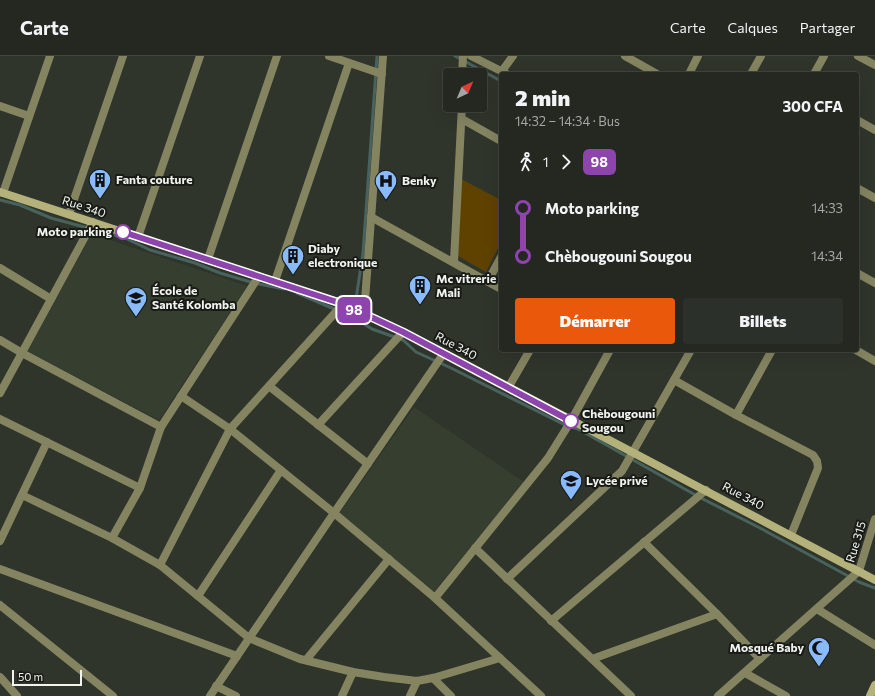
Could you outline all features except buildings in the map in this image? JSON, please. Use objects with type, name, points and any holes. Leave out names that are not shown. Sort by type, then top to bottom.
[{"type":"street","points":[[1,193],[50,56]]},
{"type":"street","points":[[69,214],[123,56]]},
{"type":"street","points":[[138,237],[200,56]]},
{"type":"street","points":[[208,259],[277,56]]},
{"type":"street","points":[[329,56],[382,74]]},
{"type":"street","points":[[364,314],[383,56]]},
{"type":"street","points":[[462,68],[463,56]]},
{"type":"street","points":[[470,56],[503,72]]},
{"type":"street","points":[[505,72],[513,56]]},
{"type":"street","points":[[625,56],[653,72]]},
{"type":"street","points":[[690,72],[698,56]]},
{"type":"street","points":[[752,72],[761,56]]},
{"type":"street","points":[[815,72],[824,56]]},
{"type":"street","points":[[858,56],[875,65]]},
{"type":"street","points":[[275,281],[349,63]]},
{"type":"street","points":[[0,106],[29,116]]},
{"type":"street","points":[[454,262],[462,112]]},
{"type":"street","points":[[462,119],[499,140]]},
{"type":"street","points":[[859,121],[875,130]]},
{"type":"street","points":[[859,189],[875,198]]},
{"type":"street","name":"Rue 340","points":[[1,193],[343,304],[444,353],[875,580]]},
{"type":"street","points":[[371,217],[499,288]]},
{"type":"street","points":[[0,393],[93,222]]},
{"type":"street","points":[[488,281],[499,261]]},
{"type":"street","points":[[0,268],[51,299]]},
{"type":"street","points":[[859,274],[875,283]]},
{"type":"street","points":[[112,538],[140,488],[161,427],[259,276]]},
{"type":"street","points":[[160,565],[230,429],[343,304]]},
{"type":"street","points":[[318,425],[403,332]]},
{"type":"street","points":[[0,340],[161,427]]},
{"type":"street","points":[[508,388],[529,352]]},
{"type":"street","points":[[435,598],[548,458],[571,421],[609,352]]},
{"type":"street","points":[[508,579],[622,471],[690,352]]},
{"type":"street","points":[[736,415],[771,352]]},
{"type":"street","points":[[859,352],[875,361]]},
{"type":"street","points":[[210,696],[444,353]]},
{"type":"street","points":[[674,380],[736,415],[813,455],[817,461],[818,468],[791,535]]},
{"type":"street","points":[[269,386],[368,464]]},
{"type":"street","points":[[181,396],[230,429],[334,513],[435,598],[541,696]]},
{"type":"street","points":[[0,419],[140,488]]},
{"type":"street","points":[[0,541],[47,442]]},
{"type":"street","points":[[198,596],[281,470]]},
{"type":"street","points":[[551,621],[706,490]]},
{"type":"street","points":[[22,495],[112,538],[160,565],[249,638],[306,660],[353,672],[417,681],[433,678],[500,658]]},
{"type":"street","name":"Rue 315","points":[[859,571],[875,519]]},
{"type":"street","points":[[644,542],[760,659]]},
{"type":"street","points":[[475,548],[631,696]]},
{"type":"street","points":[[306,660],[389,559]]},
{"type":"street","points":[[0,569],[237,656]]},
{"type":"street","points":[[718,696],[859,571]]},
{"type":"street","points":[[0,605],[113,696]]},
{"type":"street","points":[[817,609],[875,645]]},
{"type":"street","points":[[592,659],[717,614]]},
{"type":"street","points":[[342,696],[353,672]]},
{"type":"street","points":[[744,673],[786,696]]},
{"type":"street","points":[[0,677],[17,696]]},
{"type":"street","points":[[433,678],[451,696]]},
{"type":"street","points":[[410,696],[417,681]]},
{"type":"street","points":[[872,696],[875,685]]},
{"type":"street","points":[[216,686],[236,696]]},
{"type":"shaded area","points":[[461,179],[499,199],[499,246],[486,272],[458,256]]},
{"type":"shaded area","name":"École de Santé Kolomba","points":[[92,234],[247,286],[159,420],[27,351]]},
{"type":"shaded area","points":[[414,407],[524,482],[432,594],[339,514]]},
{"type":"waterway","points":[[356,299],[363,253],[377,56]]},
{"type":"waterway","points":[[455,56],[499,80]]},
{"type":"waterway","points":[[0,200],[20,205],[51,218],[125,238],[150,250],[195,263],[220,273],[254,283],[284,289]]},
{"type":"waterway","points":[[297,293],[353,317],[372,329],[403,340],[416,352],[563,424],[578,429],[699,497],[760,528],[859,582],[875,588]]},
{"type":"bus line","name":"98","points":[[123,232],[343,304],[444,353],[571,421]]},
{"type":"place","name":"Fanta couture","points":[[100,200]]},
{"type":"place","name":"Benky","points":[[386,200]]},
{"type":"place","name":"Moto parking","points":[[123,232]]},
{"type":"place","name":"Diaby electronique","points":[[293,276]]},
{"type":"place","name":"Mc vitrerie Mali","points":[[420,306]]},
{"type":"place","name":"École de Santé Kolomba","points":[[136,318]]},
{"type":"place","name":"Chèbougouni Sougou","points":[[571,421]]},
{"type":"place","name":"Lycée privé","points":[[571,500]]},
{"type":"place","name":"Mosqué Baby","points":[[819,668]]}]
